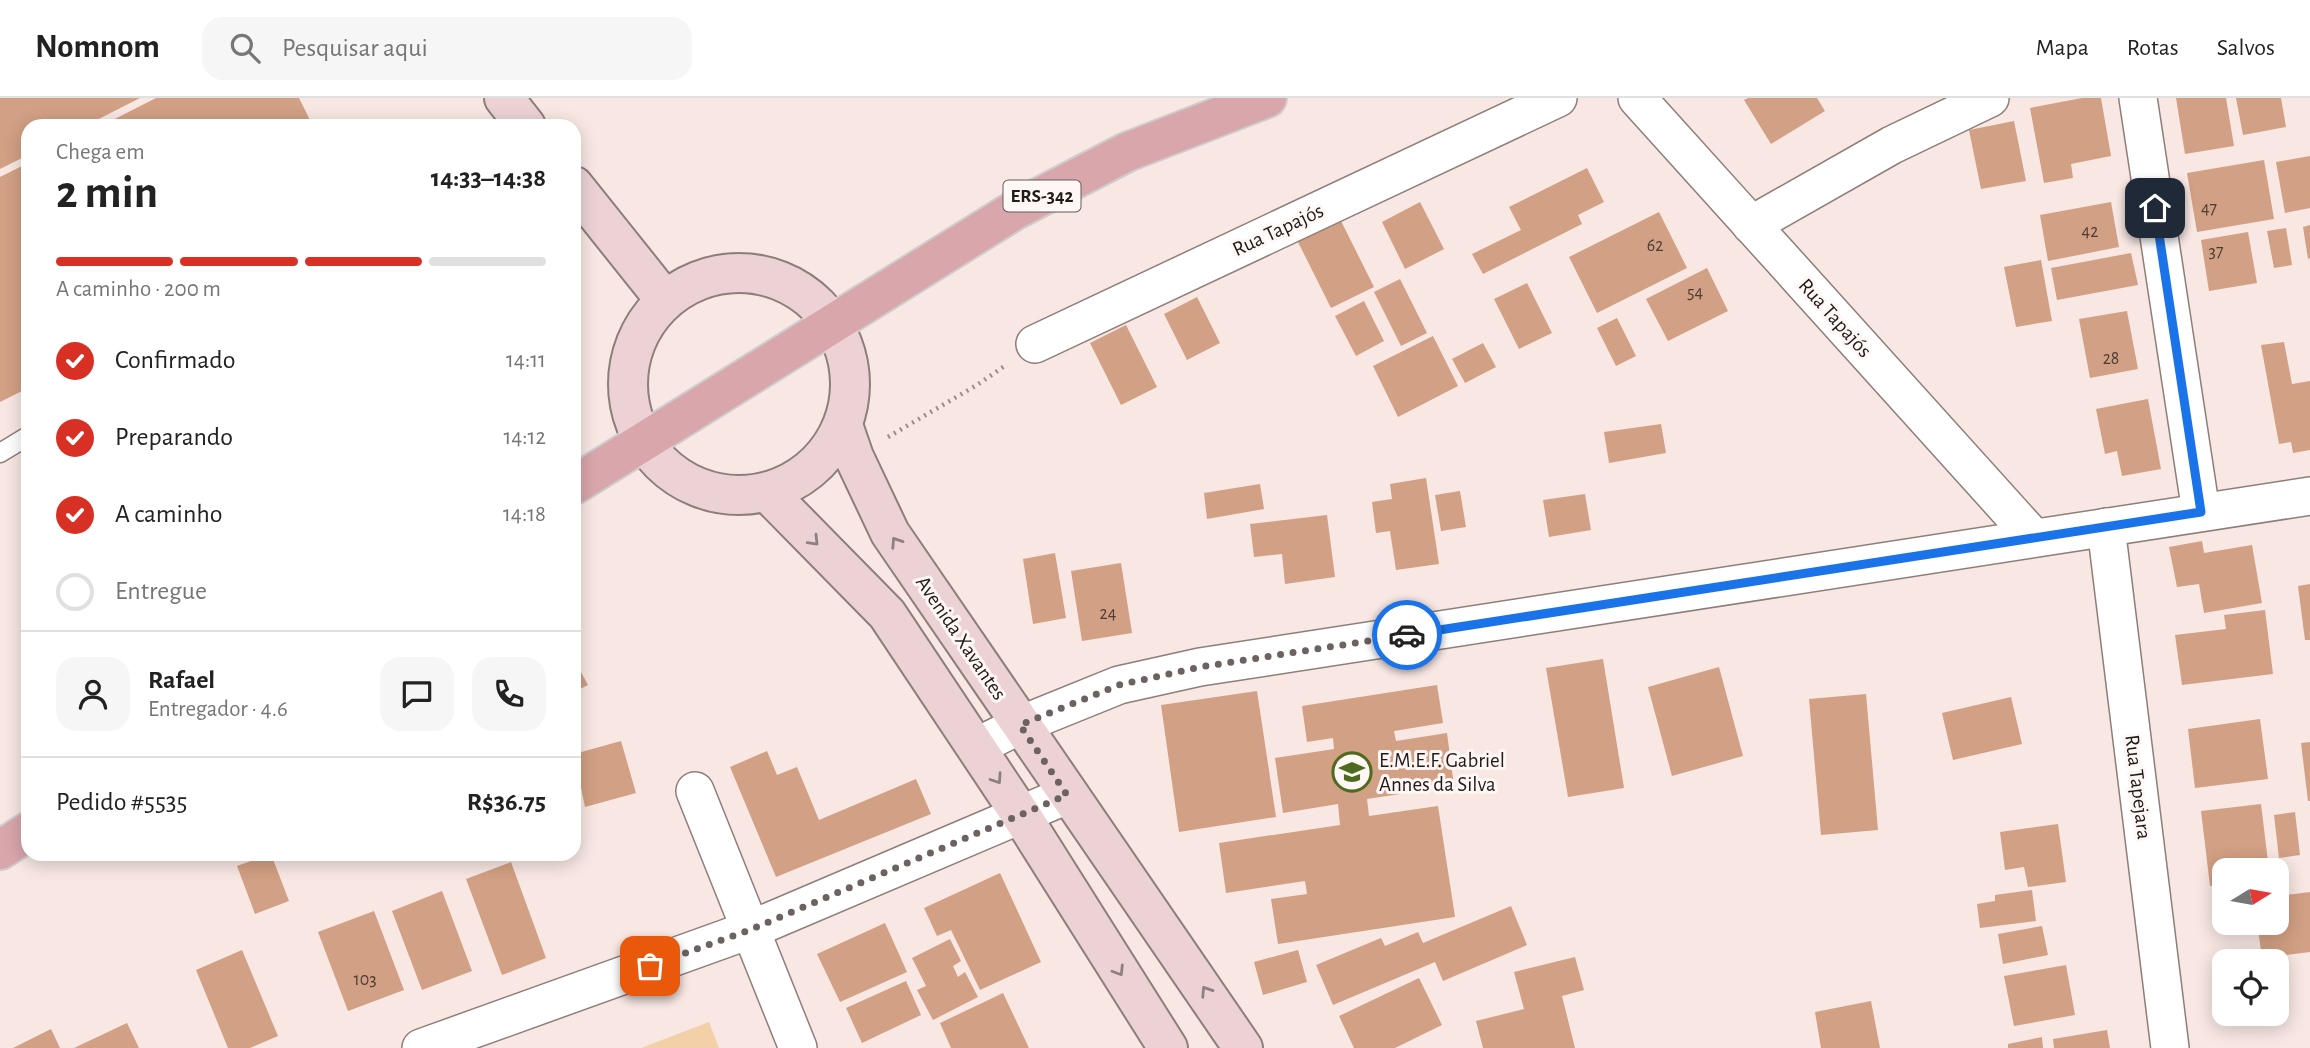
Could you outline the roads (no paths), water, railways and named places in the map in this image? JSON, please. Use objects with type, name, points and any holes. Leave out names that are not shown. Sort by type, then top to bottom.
[{"type":"main road","points":[[504,98],[520,119]]},
{"type":"main road","name":"ERS-342","points":[[581,480],[1015,210],[1127,152],[1268,98]]},
{"type":"main road","points":[[581,195],[665,300]]},
{"type":"main road","points":[[753,273],[798,289],[832,323],[847,355],[850,390],[848,441],[829,452],[807,474],[767,492],[716,492],[671,474],[642,441],[629,404],[628,366],[640,330],[665,300],[706,277],[753,273]]},
{"type":"main road","name":"Avenida Xavantes","points":[[848,441],[890,533],[1067,795],[1198,977],[1243,1048]]},
{"type":"main road","points":[[767,492],[887,614],[1021,815],[1168,1048]]},
{"type":"main road","points":[[0,850],[21,836]]},
{"type":"street","name":"Rua Tapajós","points":[[1035,344],[1558,98]]},
{"type":"street","name":"Rua Tapajós","points":[[1637,98],[2034,538]]},
{"type":"street","points":[[1751,225],[1892,145],[1990,98]]},
{"type":"street","points":[[2138,98],[2201,512]]},
{"type":"street","points":[[976,747],[1020,725],[1119,685],[1200,667],[2310,496]]},
{"type":"street","name":"Rua Tapejara","points":[[2106,527],[2170,1048]]},
{"type":"street","points":[[695,791],[798,1048]]},
{"type":"street","points":[[421,1048],[752,929],[1067,795]]},
{"type":"lane","points":[[0,453],[21,440]]},
{"type":"place","name":"E.M.E.F. Gabriel Annes da Silva","points":[[1352,772]]}]
